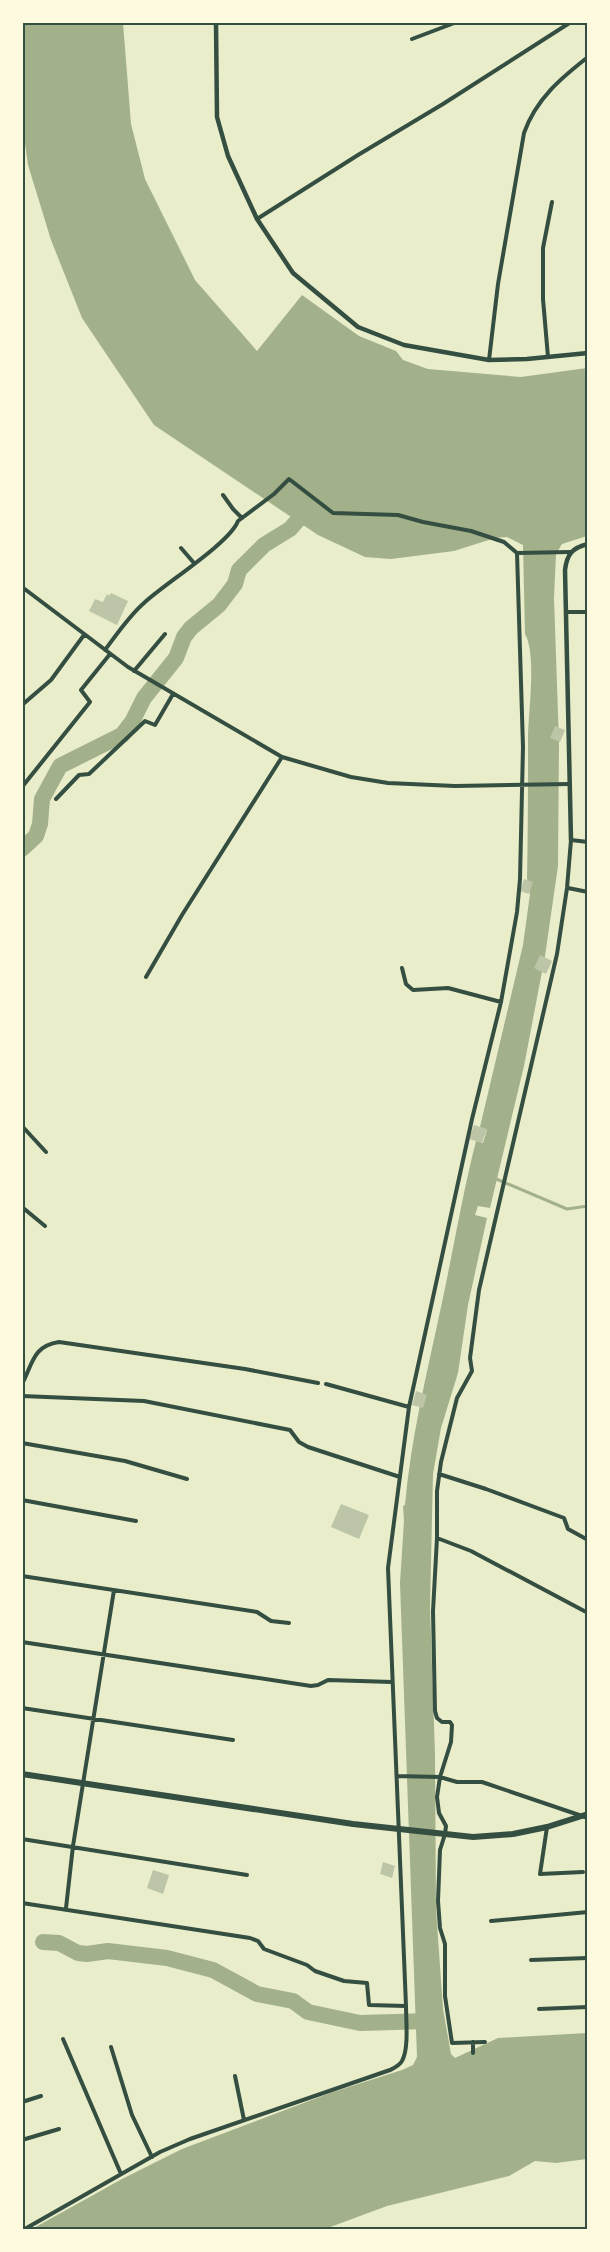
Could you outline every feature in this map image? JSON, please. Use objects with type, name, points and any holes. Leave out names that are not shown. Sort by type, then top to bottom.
[{"type":"main road","points":[[22,1774],[398,1829],[473,1837],[513,1834],[586,1816]]},
{"type":"street","points":[[216,22],[217,117],[228,156],[256,219],[293,273],[358,327],[421,349],[489,360],[588,353]]},
{"type":"street","points":[[412,39],[457,22]]},
{"type":"street","points":[[256,219],[443,105],[571,22]]},
{"type":"street","points":[[489,360],[498,284],[524,133],[531,115],[544,96],[588,57]]},
{"type":"street","points":[[548,357],[543,299],[543,248],[552,202]]},
{"type":"street","points":[[105,650],[142,604],[230,533],[242,518],[290,479],[333,513],[398,515],[471,531],[504,542],[518,553],[570,552]]},
{"type":"street","points":[[223,495],[232,509],[242,518]]},
{"type":"street","points":[[485,2042],[452,2043],[446,2002],[445,1944],[440,1928],[438,1901],[440,1850],[446,1834],[446,1825],[440,1818],[438,1808],[438,1777],[449,1750],[452,1725],[450,1722],[442,1722],[437,1718],[435,1711],[436,1664],[433,1611],[437,1491],[457,1398],[472,1371],[470,1358],[479,1290],[557,954],[567,888],[571,840],[565,570],[570,552],[588,544]]},
{"type":"street","points":[[181,548],[194,563]]},
{"type":"street","points":[[23,2229],[152,2157],[190,2139],[398,2066],[405,2051],[406,2006],[388,1577],[409,1407],[472,1119],[501,1002],[518,901],[524,785],[518,553]]},
{"type":"street","points":[[22,587],[134,670],[282,757],[351,777],[388,783],[455,786],[570,784]]},
{"type":"street","points":[[565,612],[588,612]]},
{"type":"street","points":[[134,670],[165,634]]},
{"type":"street","points":[[22,705],[51,680],[84,635]]},
{"type":"street","points":[[22,787],[90,702],[81,690],[110,654]]},
{"type":"street","points":[[56,799],[79,775],[89,774],[145,721],[155,725],[173,694]]},
{"type":"street","points":[[146,978],[182,915],[282,757]]},
{"type":"street","points":[[571,840],[588,842]]},
{"type":"street","points":[[567,888],[588,892]]},
{"type":"street","points":[[402,968],[404,981],[413,990],[448,988],[501,1002]]},
{"type":"street","points":[[22,1126],[46,1152]]},
{"type":"street","points":[[22,1207],[45,1226]]},
{"type":"street","points":[[22,1384],[39,1349],[46,1344],[59,1342],[245,1369],[318,1383]]},
{"type":"street","points":[[326,1384],[409,1407]]},
{"type":"street","points":[[22,1396],[144,1401],[290,1430],[299,1442],[308,1447],[400,1477]]},
{"type":"street","points":[[22,1443],[125,1461],[187,1479]]},
{"type":"street","points":[[440,1474],[564,1518],[568,1529],[588,1540]]},
{"type":"street","points":[[22,1500],[136,1521]]},
{"type":"street","points":[[437,1538],[471,1551],[588,1613]]},
{"type":"street","points":[[22,1576],[257,1612],[268,1620],[289,1623]]},
{"type":"street","points":[[66,1908],[73,1846],[114,1590]]},
{"type":"street","points":[[22,1642],[311,1686],[328,1680],[392,1682]]},
{"type":"street","points":[[22,1708],[233,1740]]},
{"type":"street","points":[[397,1776],[438,1777],[457,1782],[482,1782],[586,1816]]},
{"type":"street","points":[[547,1827],[540,1874],[583,1872]]},
{"type":"street","points":[[22,1839],[247,1875]]},
{"type":"street","points":[[22,1902],[250,1938],[260,1942],[264,1949],[300,1962],[315,1971],[344,1981],[367,1983],[369,2006],[406,2006]]},
{"type":"street","points":[[491,1921],[588,1912]]},
{"type":"street","points":[[531,1960],[588,1958]]},
{"type":"street","points":[[539,2008],[588,2007]]},
{"type":"street","points":[[63,2039],[121,2174]]},
{"type":"street","points":[[472,2042],[473,2053]]},
{"type":"street","points":[[111,2047],[132,2115],[152,2157]]},
{"type":"street","points":[[235,2076],[244,2120]]},
{"type":"street","points":[[22,2102],[41,2096]]},
{"type":"street","points":[[22,2140],[59,2129]]},
{"type":"shaded area","points":[[22,23],[123,23],[131,124],[145,179],[195,280],[257,351],[302,295],[359,336],[396,351],[403,360],[428,369],[521,377],[587,368],[587,536],[562,544],[556,554],[554,598],[559,742],[558,866],[545,956],[524,1066],[490,1208],[478,1206],[475,1215],[487,1218],[468,1305],[458,1373],[441,1428],[433,1474],[430,1607],[435,1754],[436,1909],[443,2009],[451,2054],[455,2058],[498,2038],[587,2033],[587,2159],[556,2163],[535,2161],[509,2176],[387,2206],[325,2229],[32,2229],[182,2149],[330,2093],[402,2070],[413,2065],[417,2057],[400,1583],[403,1506],[405,1505],[420,1405],[466,1182],[476,1141],[483,1143],[487,1130],[480,1127],[523,945],[530,894],[527,878],[531,656],[525,634],[523,545],[507,537],[495,538],[454,551],[391,559],[365,557],[318,535],[154,425],[82,318],[51,240],[28,165],[23,129]]},
{"type":"building","points":[[111,593],[128,601],[117,625],[89,611],[95,599],[103,602],[107,594],[109,596]]},
{"type":"building","points":[[555,726],[565,730],[560,742],[550,738]]},
{"type":"building","points":[[524,879],[533,882],[529,894],[520,891]]},
{"type":"building","points":[[540,955],[552,961],[546,974],[534,968]]},
{"type":"building","points":[[474,1125],[487,1129],[482,1143],[469,1139]]},
{"type":"building","points":[[416,1391],[427,1395],[423,1408],[412,1405]]},
{"type":"building","points":[[341,1504],[369,1515],[359,1539],[331,1527]]},
{"type":"building","points":[[383,1862],[395,1866],[392,1878],[380,1874]]},
{"type":"building","points":[[153,1870],[169,1875],[163,1894],[147,1888]]},
{"type":"waterway","points":[[22,849],[36,836],[40,824],[42,799],[60,766],[122,735],[132,722],[144,698],[176,658],[184,637],[191,628],[219,605],[235,584],[239,570],[264,545],[290,529],[311,505]]},
{"type":"waterway","points":[[494,1178],[567,1209],[588,1206]]},
{"type":"waterway","points":[[43,1942],[59,1943],[78,1953],[108,1951],[167,1958],[213,1970],[257,1994],[293,2001],[308,2012],[360,2023],[429,2021]]}]
